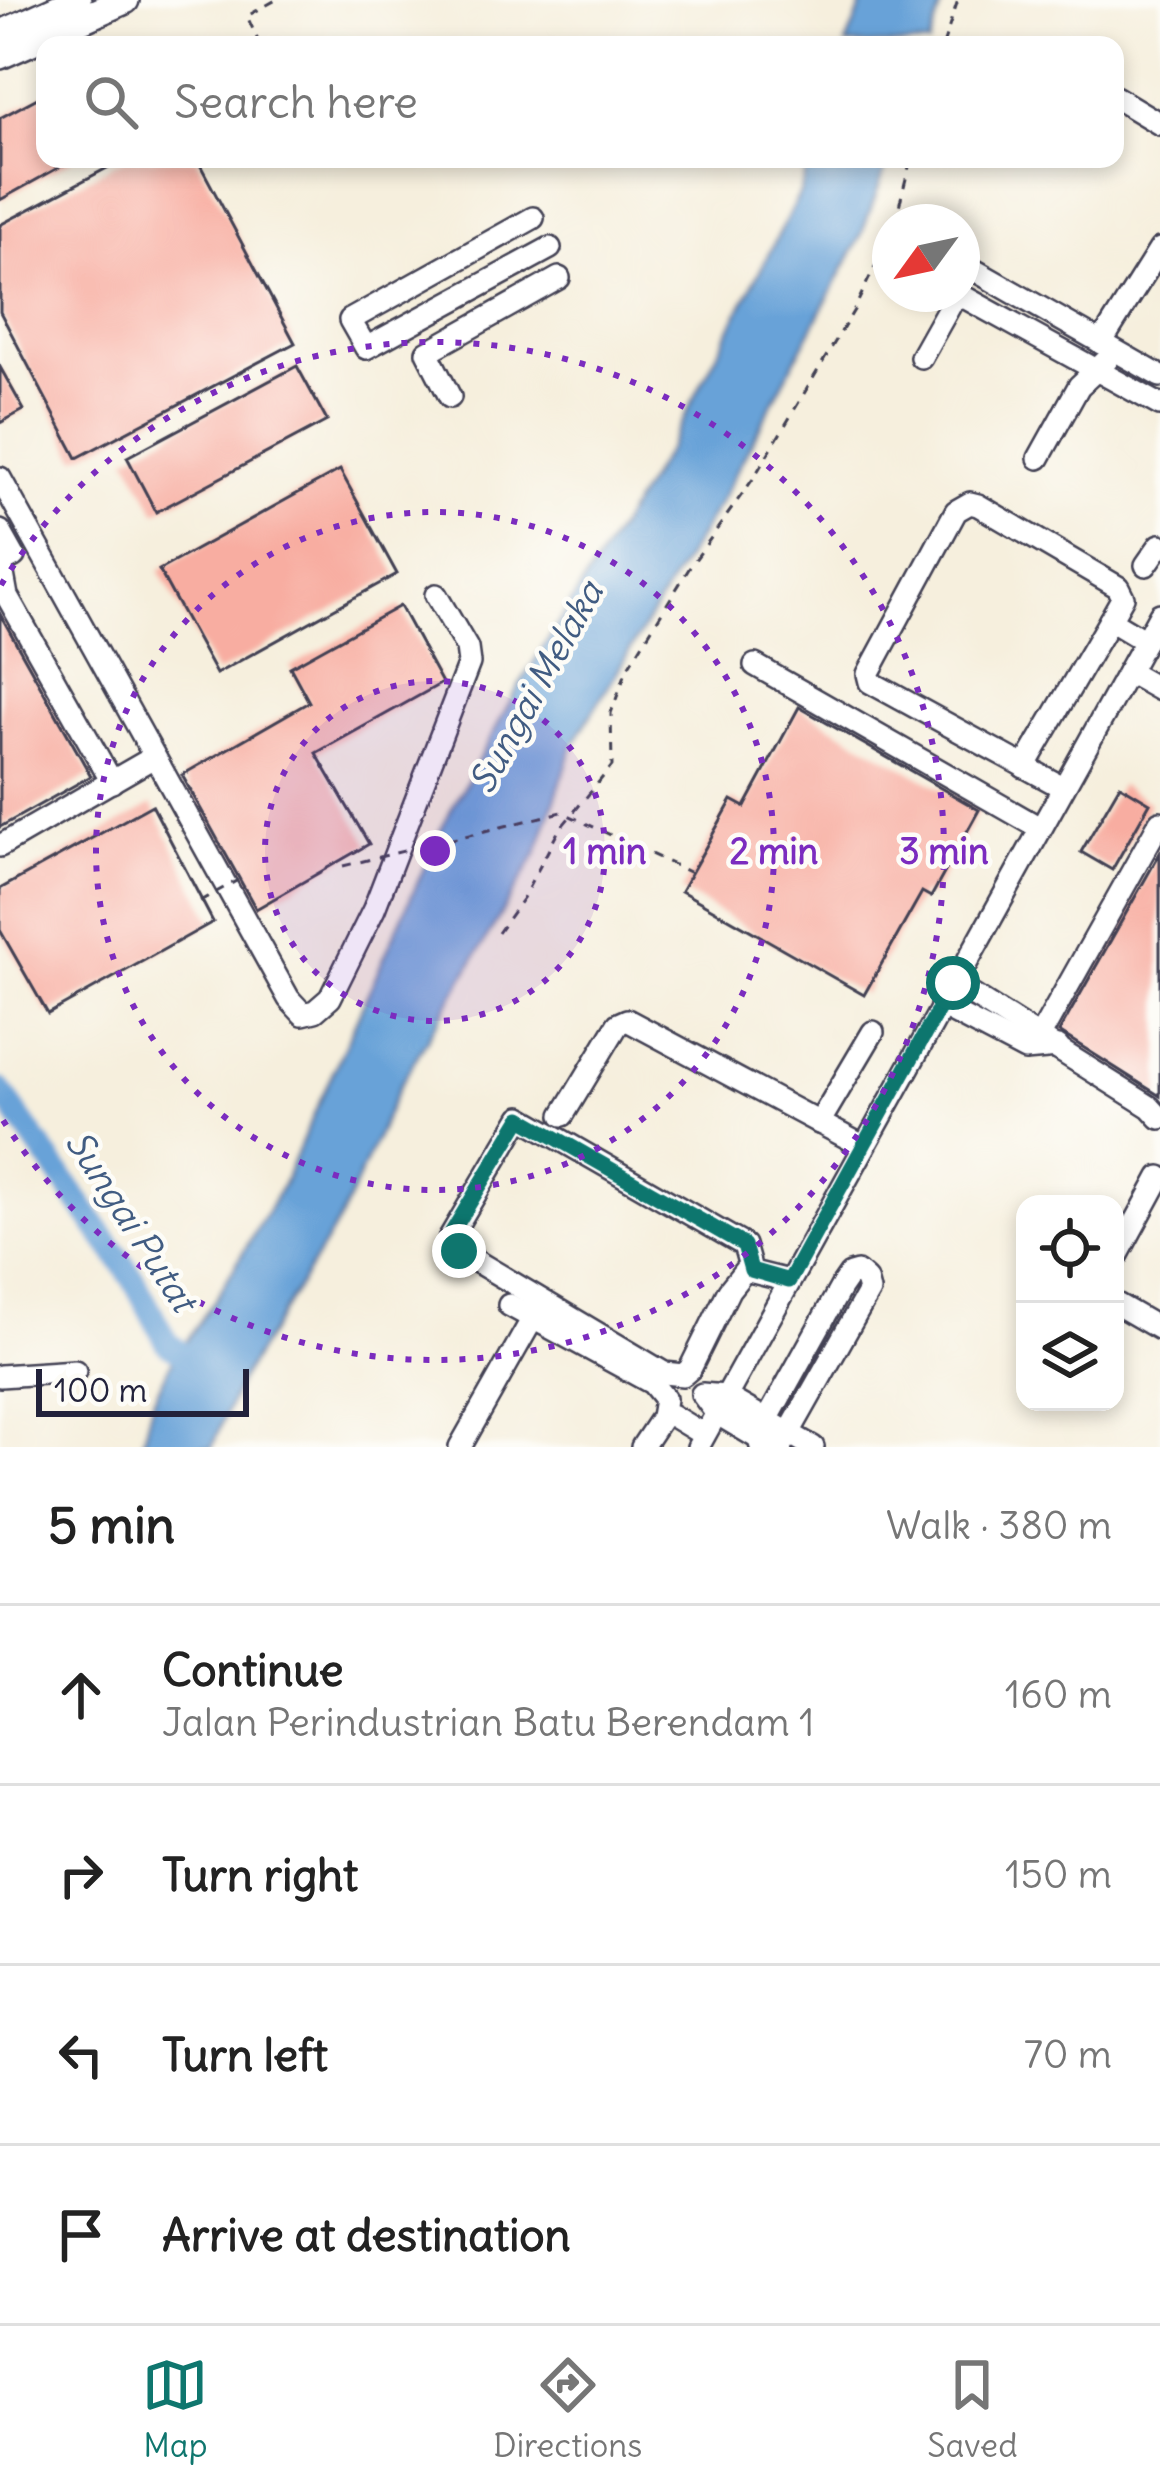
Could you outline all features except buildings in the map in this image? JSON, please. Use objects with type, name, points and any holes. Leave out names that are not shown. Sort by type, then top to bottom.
[{"type":"main road","points":[[0,35],[76,0]]},
{"type":"main road","points":[[43,36],[124,0]]},
{"type":"main road","points":[[0,55],[36,39]]},
{"type":"street","points":[[1124,102],[1160,124]]},
{"type":"street","points":[[533,218],[350,320],[356,335],[366,348],[550,248]]},
{"type":"street","points":[[1039,458],[1079,386],[1100,371],[1107,346],[1160,249]]},
{"type":"street","points":[[980,273],[1160,376]]},
{"type":"street","points":[[451,397],[427,352],[559,278]]},
{"type":"street","points":[[921,357],[953,300],[964,297],[1160,405]]},
{"type":"street","points":[[0,478],[289,999],[303,1014],[330,998],[374,909],[469,663],[467,648],[436,595]]},
{"type":"street","points":[[1024,767],[1123,597],[1118,586],[978,506],[962,505],[868,674],[870,682],[1024,767],[1062,787]]},
{"type":"street","points":[[0,531],[14,556],[2,563],[7,596],[112,782]]},
{"type":"street","points":[[1147,565],[1160,545]]},
{"type":"street","points":[[662,1417],[671,1415],[701,1441],[714,1401],[789,1281],[1160,614]]},
{"type":"street","points":[[1110,620],[1144,641]]},
{"type":"street","points":[[755,665],[1040,828]]},
{"type":"street","points":[[1128,671],[1160,690]]},
{"type":"street","points":[[0,846],[154,758]]},
{"type":"street","points":[[940,1006],[1025,1050],[1050,1042],[1160,822]]},
{"type":"street","points":[[953,983],[1160,1118]]},
{"type":"street","points":[[562,1115],[618,1024],[627,1020],[863,1146]]},
{"type":"street","points":[[819,1124],[873,1032]]},
{"type":"street","points":[[751,1270],[744,1245],[526,1119],[518,1120],[452,1232],[454,1246],[664,1373],[683,1375],[772,1439],[813,1447]]},
{"type":"street","points":[[1124,1243],[1160,1177]]},
{"type":"street","points":[[683,1375],[729,1290],[745,1270],[789,1281]]},
{"type":"street","points":[[857,1273],[866,1280],[869,1291],[772,1439],[842,1287],[850,1274],[857,1273]]},
{"type":"street","points":[[509,1305],[652,1383],[665,1400],[662,1417],[642,1447]]},
{"type":"street","points":[[1124,1308],[1160,1329]]},
{"type":"street","points":[[460,1447],[533,1318]]},
{"type":"street","points":[[0,1376],[75,1371]]},
{"type":"path","points":[[256,36],[247,16],[276,0]]},
{"type":"path","points":[[947,36],[958,0]]},
{"type":"path","points":[[900,204],[909,168]]},
{"type":"path","points":[[498,932],[523,898],[559,830],[612,766],[611,713],[628,668],[690,567],[753,479],[872,272]]},
{"type":"path","points":[[343,866],[562,812],[691,873]]},
{"type":"path","points":[[200,901],[238,880]]},
{"type":"water","points":[[864,0],[944,0],[932,36],[850,36]]},
{"type":"water","name":"Sungai Melaka","points":[[807,168],[886,168],[861,236],[722,498],[574,743],[537,853],[400,1085],[341,1217],[239,1382],[212,1447],[141,1447],[153,1400],[170,1365],[220,1292],[283,1184],[444,823],[520,684],[668,449],[800,193]]},
{"type":"waterway","name":"Sungai Putat","points":[[0,1090],[132,1277],[168,1344],[208,1368]]},
{"type":"route","points":[[459,1251],[450,1237],[452,1232],[521,1118],[744,1245],[751,1270],[789,1281],[953,983]]}]
